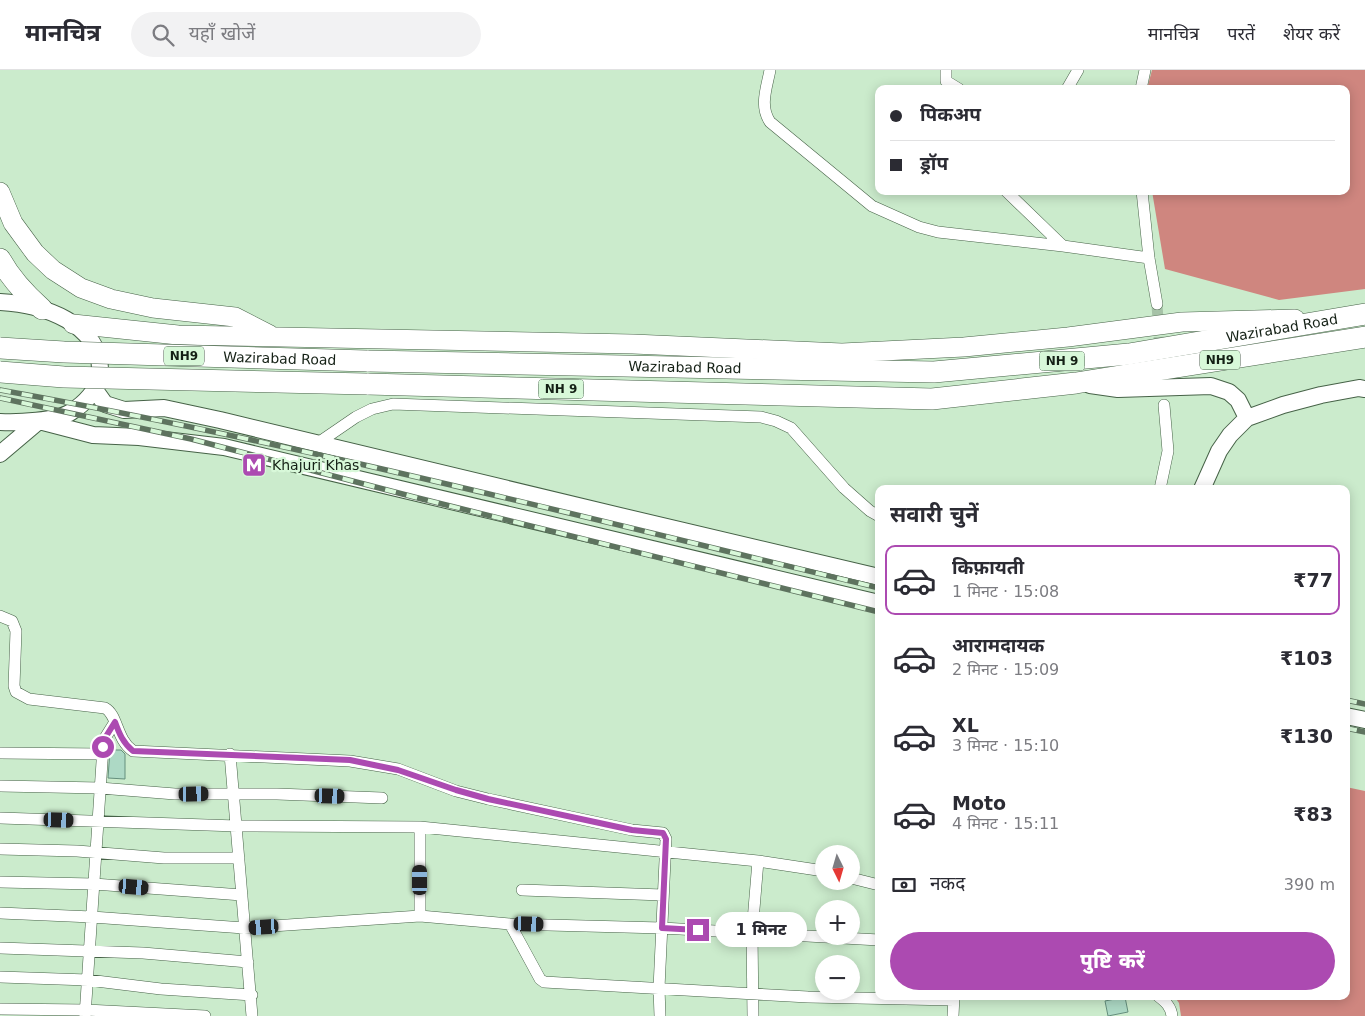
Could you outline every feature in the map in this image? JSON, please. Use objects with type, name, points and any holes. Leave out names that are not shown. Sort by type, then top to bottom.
[{"type":"highway","points":[[0,259],[9,275],[25,294],[42,309]]},
{"type":"highway","name":"Wazirabad Road","points":[[0,348],[64,352],[368,361],[934,372],[1129,354],[1365,314]]},
{"type":"highway","name":"NH9","points":[[1076,383],[1365,337]]},
{"type":"highway","name":"Wazirabad Road","points":[[0,372],[64,377],[932,398],[1076,383]]},
{"type":"main road","points":[[0,192],[13,223],[35,253],[53,270],[81,288],[111,299],[153,308],[235,317],[272,337]]},
{"type":"main road","points":[[0,302],[22,304],[42,309],[84,331],[98,352],[100,372],[95,390],[71,412],[39,420],[0,422]]},
{"type":"main road","points":[[73,324],[178,335],[633,344],[842,353],[964,347],[1068,337],[1182,322],[1343,317]]},
{"type":"main road","points":[[1076,383],[1118,389],[1211,386],[1229,392],[1238,400],[1248,418]]},
{"type":"main road","points":[[1204,485],[1219,451],[1230,435],[1248,418],[1321,394],[1359,388],[1365,389]]},
{"type":"main road","points":[[95,390],[105,404],[124,410],[164,408],[875,575]]},
{"type":"main road","points":[[0,454],[39,420]]},
{"type":"main road","points":[[39,420],[93,435],[224,447],[875,603]]},
{"type":"main road","points":[[1350,717],[1365,720]]},
{"type":"street","points":[[770,70],[764,102],[764,114],[770,122],[872,206],[919,227],[938,232],[1149,258]]},
{"type":"street","points":[[946,70],[946,81],[952,85]]},
{"type":"street","points":[[1069,85],[1078,70]]},
{"type":"street","points":[[1142,85],[1145,70]]},
{"type":"street","points":[[1010,195],[1062,246]]},
{"type":"street","points":[[1142,195],[1149,258],[1157,304]]},
{"type":"street","points":[[318,444],[356,417],[372,409],[393,404],[761,417],[791,428],[844,488],[875,514]]},
{"type":"street","points":[[1161,485],[1168,451],[1164,405]]},
{"type":"street","points":[[3,617],[12,620],[16,631],[14,686],[16,692],[29,698],[105,708],[110,711],[122,739],[133,751],[350,760],[398,770],[488,799],[632,830],[663,833],[666,839],[659,988],[660,1016]]},
{"type":"street","points":[[86,1013],[102,754],[105,738],[115,722]]},
{"type":"street","points":[[0,753],[102,754]]},
{"type":"street","points":[[230,754],[244,928],[252,995],[252,1016]]},
{"type":"street","points":[[0,786],[100,788],[175,794],[233,793],[382,798]]},
{"type":"street","points":[[0,818],[237,826],[420,826],[758,861],[815,870]]},
{"type":"street","points":[[420,826],[420,916]]},
{"type":"street","points":[[0,849],[164,858],[239,858]]},
{"type":"street","points":[[753,1016],[752,933],[758,861]]},
{"type":"street","points":[[860,880],[875,884]]},
{"type":"street","points":[[0,882],[94,884],[242,894]]},
{"type":"street","points":[[522,890],[663,895]]},
{"type":"street","points":[[0,913],[92,917],[244,928],[420,916],[510,924],[662,928],[875,940]]},
{"type":"street","points":[[510,924],[540,979],[544,982],[752,993],[808,998],[875,998]]},
{"type":"street","points":[[0,948],[151,954],[248,962]]},
{"type":"street","points":[[0,977],[88,980],[252,995]]},
{"type":"street","points":[[954,1000],[954,1016]]},
{"type":"street","points":[[1164,1000],[1171,1009],[1172,1016]]},
{"type":"street","points":[[0,1009],[205,1016]]},
{"type":"shaded area","points":[[1152,70],[1365,70],[1365,289],[1279,300],[1165,269],[1153,195],[1350,195],[1350,85],[1148,85]]},
{"type":"shaded area","points":[[1350,788],[1365,791],[1365,1016],[1181,1016],[1177,1000],[1350,1000]]},
{"type":"building","points":[[110,750],[121,750],[125,754],[125,779],[108,778]]},
{"type":"building","points":[[1126,1000],[1128,1012],[1108,1016],[1105,1001]]},
{"type":"tunnel","points":[[1157,304],[1160,353]]},
{"type":"railway","points":[[0,390],[221,433],[331,457],[875,587]]},
{"type":"railway","points":[[0,398],[191,439],[414,497],[875,611]]},
{"type":"railway","points":[[1350,701],[1365,704]]},
{"type":"railway","points":[[1350,729],[1365,732]]},
{"type":"place","name":"Khajuri Khas","points":[[254,465]]},
{"type":"route","points":[[103,747],[105,738],[115,722],[122,739],[133,751],[350,760],[398,770],[470,795],[632,830],[663,833],[666,839],[662,928],[698,930]]}]
